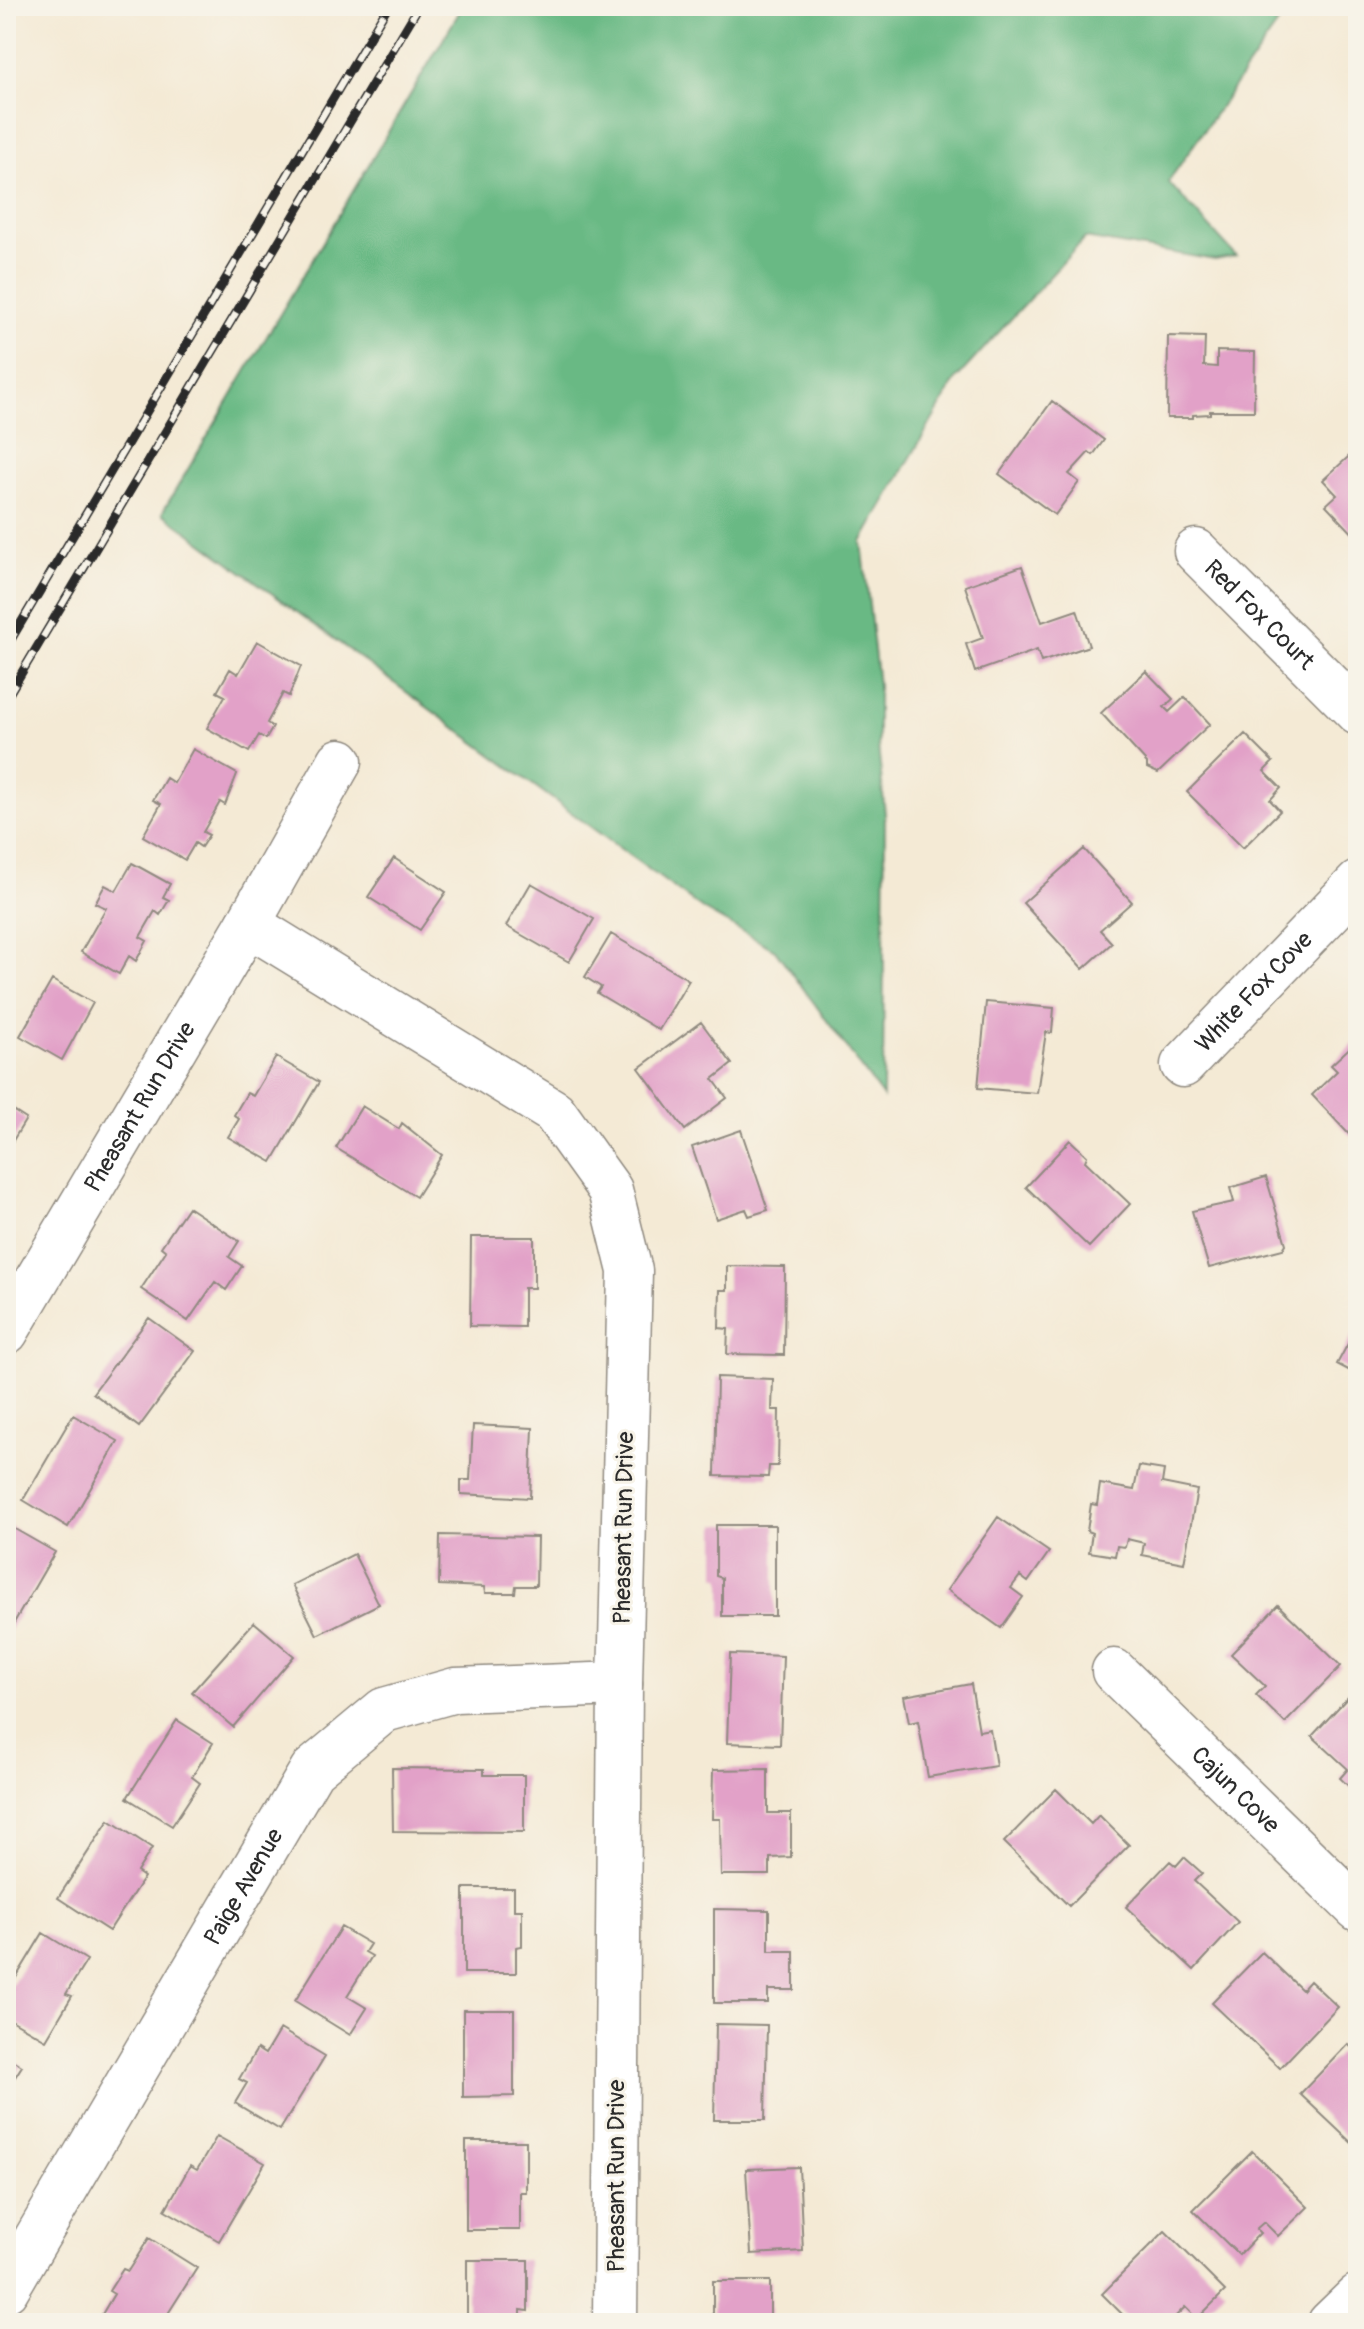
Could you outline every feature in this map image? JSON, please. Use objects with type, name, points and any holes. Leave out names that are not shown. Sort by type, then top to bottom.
[{"type":"street","name":"Red Fox Court","points":[[1196,551],[1358,713]]},
{"type":"street","name":"Pheasant Run Drive","points":[[6,1332],[248,924],[340,761]]},
{"type":"street","name":"White Fox Cove","points":[[1183,1065],[1358,883]]},
{"type":"street","name":"Pheasant Run Drive","points":[[248,924],[554,1112],[610,1190],[630,1271],[620,1684],[615,2323]]},
{"type":"street","name":"Cajun Cove","points":[[1114,1671],[1358,1909]]},
{"type":"street","name":"Paige Avenue","points":[[6,2290],[312,1770],[384,1710],[440,1694],[455,1690],[620,1684]]},
{"type":"street","points":[[1330,2323],[1358,2296]]},
{"type":"green space","points":[[463,6],[1290,6],[1168,182],[1236,256],[1215,260],[1085,238],[956,379],[862,542],[878,685],[878,745],[885,814],[883,1097],[775,950],[704,910],[162,513]]},
{"type":"building","points":[[1168,336],[1205,337],[1204,366],[1217,367],[1217,351],[1255,352],[1254,411],[1210,411],[1210,414],[1193,415],[1193,418],[1167,418]]},
{"type":"building","points":[[1052,401],[1104,440],[1093,455],[1089,452],[1069,474],[1079,482],[1055,515],[999,474]]},
{"type":"building","points":[[1358,448],[1358,539],[1326,505],[1337,495],[1323,480]]},
{"type":"building","points":[[1022,566],[1042,622],[1077,610],[1089,646],[1041,662],[1037,650],[975,672],[966,644],[983,638],[965,586]]},
{"type":"building","points":[[257,641],[301,666],[289,696],[283,693],[267,723],[273,727],[266,739],[259,735],[249,752],[207,728],[225,696],[217,692],[230,669],[238,674]]},
{"type":"building","points":[[1146,671],[1173,699],[1164,707],[1169,712],[1185,697],[1210,724],[1158,773],[1147,768],[1147,763],[1101,713]]},
{"type":"building","points":[[1245,734],[1273,762],[1264,771],[1281,788],[1270,800],[1280,811],[1243,848],[1187,792]]},
{"type":"building","points":[[193,749],[237,774],[225,805],[220,802],[203,832],[209,835],[201,847],[195,843],[185,860],[143,836],[161,804],[153,800],[166,778],[174,783]]},
{"type":"building","points":[[1084,849],[1132,902],[1100,930],[1112,943],[1083,969],[1023,903]]},
{"type":"building","points":[[394,858],[446,892],[420,930],[368,897]]},
{"type":"building","points":[[132,863],[170,884],[163,897],[169,900],[160,915],[155,911],[140,937],[147,941],[136,961],[129,956],[119,974],[81,952],[106,908],[95,903],[105,885],[116,891]]},
{"type":"building","points":[[531,883],[594,919],[569,962],[506,926]]},
{"type":"building","points":[[611,934],[689,980],[659,1030],[597,993],[601,987],[585,977]]},
{"type":"building","points":[[52,980],[93,1003],[62,1060],[20,1036]]},
{"type":"building","points":[[986,1002],[1054,1008],[1052,1033],[1046,1032],[1037,1093],[978,1088]]},
{"type":"building","points":[[701,1022],[732,1064],[713,1079],[727,1098],[685,1130],[639,1068]]},
{"type":"building","points":[[1358,1040],[1358,1144],[1312,1095],[1337,1071],[1331,1065]]},
{"type":"building","points":[[276,1057],[319,1082],[272,1162],[228,1137],[239,1119],[234,1115],[247,1093],[253,1096]]},
{"type":"building","points":[[6,1106],[26,1119],[6,1152]]},
{"type":"building","points":[[362,1106],[399,1129],[402,1123],[442,1155],[416,1197],[336,1148]]},
{"type":"building","points":[[741,1130],[768,1210],[749,1216],[746,1209],[716,1219],[692,1147]]},
{"type":"building","points":[[1070,1140],[1087,1156],[1085,1161],[1130,1204],[1089,1247],[1026,1187]]},
{"type":"building","points":[[1266,1177],[1286,1244],[1283,1249],[1209,1268],[1192,1211],[1234,1202],[1230,1188]]},
{"type":"building","points":[[188,1207],[239,1241],[229,1257],[242,1266],[226,1290],[215,1282],[188,1321],[141,1289],[166,1251],[161,1247]]},
{"type":"building","points":[[471,1237],[534,1237],[534,1288],[524,1288],[524,1327],[470,1326]]},
{"type":"building","points":[[727,1266],[785,1267],[784,1355],[727,1354],[728,1329],[719,1328],[720,1290],[727,1290]]},
{"type":"building","points":[[149,1318],[195,1351],[139,1427],[93,1393]]},
{"type":"building","points":[[1358,1325],[1358,1375],[1337,1364]]},
{"type":"building","points":[[717,1377],[773,1379],[772,1410],[779,1410],[778,1466],[769,1466],[768,1477],[715,1476]]},
{"type":"building","points":[[73,1415],[118,1441],[68,1527],[23,1500]]},
{"type":"building","points":[[473,1425],[533,1428],[530,1498],[461,1494],[461,1480],[470,1480]]},
{"type":"building","points":[[1139,1466],[1164,1470],[1162,1483],[1197,1490],[1184,1563],[1142,1555],[1144,1543],[1127,1539],[1125,1547],[1117,1546],[1115,1556],[1089,1552],[1092,1533],[1087,1531],[1091,1504],[1097,1505],[1100,1484],[1134,1490]]},
{"type":"building","points":[[998,1517],[1049,1552],[1028,1582],[1020,1576],[1011,1588],[1023,1597],[1001,1628],[947,1590]]},
{"type":"building","points":[[6,1524],[55,1552],[8,1633],[6,1631]]},
{"type":"building","points":[[716,1525],[775,1525],[775,1616],[722,1616],[722,1578],[716,1576]]},
{"type":"building","points":[[440,1535],[537,1537],[536,1586],[516,1586],[515,1593],[485,1593],[484,1587],[439,1585]]},
{"type":"building","points":[[354,1554],[379,1604],[317,1635],[292,1585]]},
{"type":"building","points":[[1278,1605],[1341,1666],[1285,1723],[1256,1695],[1265,1686],[1231,1654]]},
{"type":"building","points":[[254,1622],[294,1656],[233,1727],[192,1692]]},
{"type":"building","points":[[730,1654],[783,1656],[780,1745],[727,1743]]},
{"type":"building","points":[[971,1684],[979,1731],[990,1729],[996,1766],[928,1777],[918,1721],[909,1723],[904,1696]]},
{"type":"building","points":[[1351,1694],[1358,1700],[1358,1795],[1340,1778],[1348,1769],[1312,1736]]},
{"type":"building","points":[[177,1720],[213,1743],[192,1777],[200,1783],[172,1826],[127,1798]]},
{"type":"building","points":[[392,1768],[484,1769],[484,1775],[524,1775],[524,1832],[393,1831]]},
{"type":"building","points":[[768,1769],[768,1813],[791,1813],[791,1857],[770,1858],[770,1875],[721,1875],[720,1819],[712,1819],[713,1770]]},
{"type":"building","points":[[1056,1789],[1091,1824],[1099,1815],[1129,1845],[1069,1906],[1004,1842]]},
{"type":"building","points":[[109,1820],[152,1848],[137,1872],[144,1877],[109,1931],[58,1898]]},
{"type":"building","points":[[1184,1857],[1202,1873],[1194,1881],[1238,1922],[1194,1970],[1126,1907],[1170,1861],[1176,1866]]},
{"type":"building","points":[[464,1888],[514,1888],[514,1910],[522,1910],[522,1946],[516,1947],[516,1973],[464,1973]]},
{"type":"building","points":[[714,1909],[769,1910],[769,1951],[794,1951],[794,1990],[768,1990],[768,2003],[714,2003]]},
{"type":"building","points":[[341,1927],[370,1944],[365,1952],[372,1956],[347,1996],[367,2008],[350,2035],[295,2001]]},
{"type":"building","points":[[43,1933],[87,1960],[66,1994],[72,1996],[46,2040],[6,2017],[6,1994]]},
{"type":"building","points":[[1262,1952],[1302,1990],[1310,1981],[1338,2007],[1280,2068],[1212,2003]]},
{"type":"building","points":[[463,2010],[514,2010],[514,2096],[463,2097]]},
{"type":"building","points":[[716,2024],[767,2025],[765,2120],[714,2120]]},
{"type":"building","points":[[280,2029],[325,2056],[280,2130],[235,2103],[247,2083],[239,2079],[257,2049],[265,2054]]},
{"type":"building","points":[[1348,2044],[1358,2054],[1358,2149],[1300,2094]]},
{"type":"building","points":[[6,2056],[22,2066],[6,2091]]},
{"type":"building","points":[[217,2136],[265,2163],[219,2241],[165,2210],[190,2166],[197,2170]]},
{"type":"building","points":[[466,2141],[526,2141],[526,2192],[520,2192],[520,2230],[466,2230]]},
{"type":"building","points":[[1252,2151],[1308,2207],[1278,2236],[1264,2222],[1256,2229],[1260,2233],[1239,2255],[1193,2210]]},
{"type":"building","points":[[799,2167],[803,2251],[751,2254],[746,2169]]},
{"type":"building","points":[[1165,2231],[1225,2291],[1197,2319],[1185,2307],[1169,2323],[1131,2323],[1102,2294]]},
{"type":"building","points":[[149,2238],[197,2268],[162,2323],[112,2323],[101,2316],[114,2294],[109,2291],[123,2269],[128,2271]]},
{"type":"building","points":[[467,2260],[528,2260],[528,2311],[521,2310],[521,2323],[467,2323]]},
{"type":"building","points":[[713,2281],[770,2281],[770,2323],[713,2323]]},
{"type":"railway","points":[[6,648],[388,6]]},
{"type":"railway","points":[[6,699],[419,6]]}]
